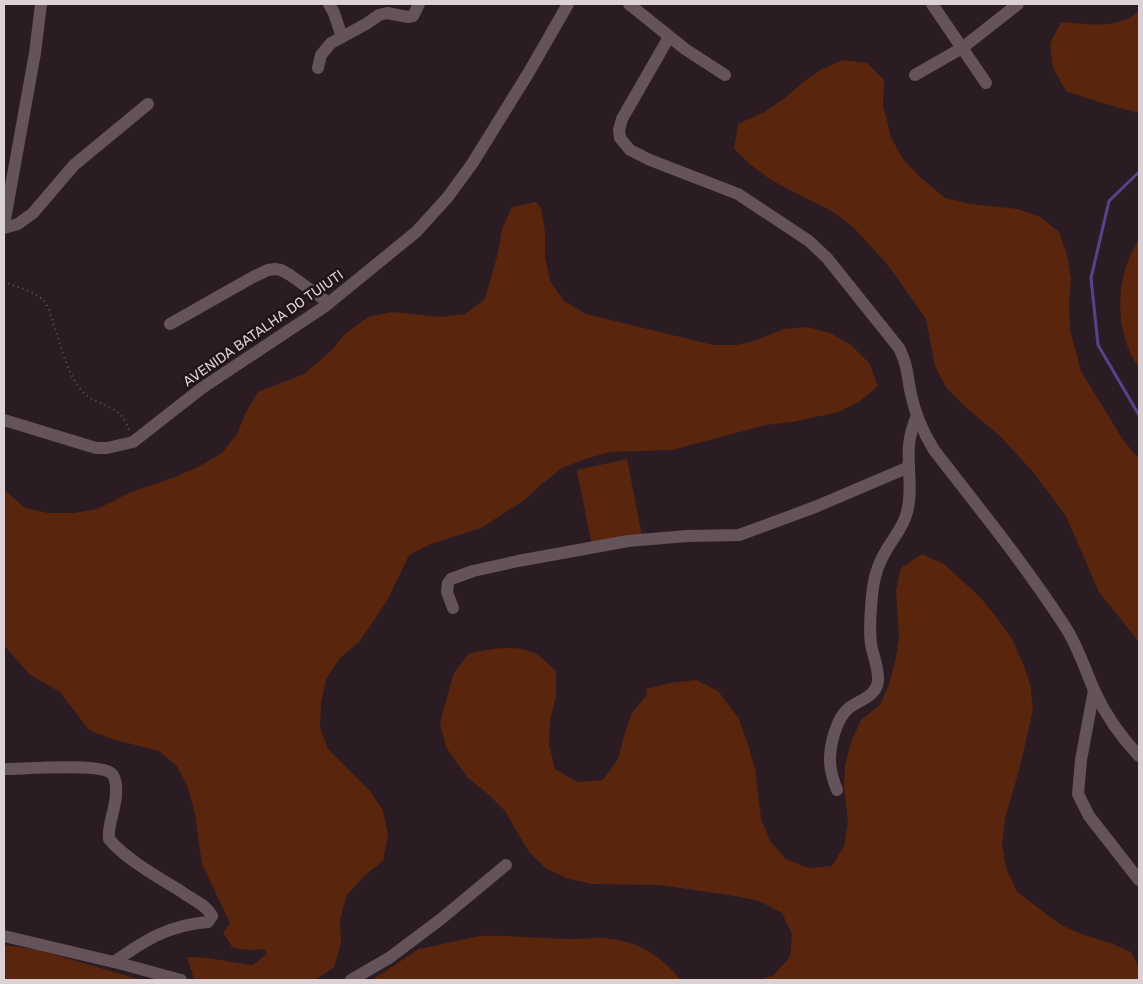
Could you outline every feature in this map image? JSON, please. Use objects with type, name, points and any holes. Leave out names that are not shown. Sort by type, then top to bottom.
[{"type":"street","points":[[41,4],[35,53],[4,227],[18,224],[33,213],[74,165],[148,104]]},
{"type":"street","points":[[329,4],[342,38]]},
{"type":"street","points":[[318,68],[326,48],[331,42],[342,38],[383,13],[413,16],[419,4]]},
{"type":"street","name":"AVENIDA BATALHA DO TUIUTI","points":[[4,420],[96,448],[107,448],[133,442],[202,388],[329,303],[416,232],[447,198],[472,164],[502,117],[568,4]]},
{"type":"street","points":[[629,4],[685,49],[725,75]]},
{"type":"street","points":[[932,4],[986,84]]},
{"type":"street","points":[[916,75],[962,48],[1018,4]]},
{"type":"street","points":[[669,37],[622,119],[619,130],[623,143],[630,150],[650,160],[738,194],[789,227],[827,258],[899,348],[906,362],[911,395],[916,415],[924,434],[1067,629],[1085,664],[1094,690],[1112,722],[1139,756]]},
{"type":"street","points":[[170,324],[253,277],[275,269],[290,275],[329,303]]},
{"type":"street","points":[[836,790],[830,761],[831,747],[838,724],[842,714],[866,699],[874,691],[878,682],[876,665],[870,644],[873,587],[878,568],[904,521],[910,497],[910,434],[916,415]]},
{"type":"street","points":[[453,608],[447,592],[448,583],[451,579],[473,571],[628,541],[686,536],[739,535],[815,507],[909,467]]},
{"type":"street","points":[[1094,690],[1081,760],[1078,794],[1089,816],[1139,880]]},
{"type":"street","points":[[4,769],[86,768],[110,772],[113,775],[116,786],[114,812],[109,827],[109,839],[121,851],[211,913],[212,916],[208,922],[173,928],[158,934],[145,940],[114,962]]},
{"type":"street","points":[[351,980],[389,958],[441,919],[506,865]]},
{"type":"street","points":[[4,936],[168,975],[181,980]]},
{"type":"path","points":[[4,281],[36,294],[44,300],[50,312],[72,378],[87,395],[112,407],[126,419],[133,442]]},
{"type":"shaded area","points":[[1139,11],[1139,113],[1066,91],[1053,68],[1050,44],[1061,22],[1112,23],[1131,17]]},
{"type":"shaded area","points":[[843,60],[867,63],[884,80],[883,105],[891,137],[902,158],[920,177],[945,198],[970,204],[1018,209],[1040,217],[1059,232],[1067,255],[1071,279],[1069,304],[1070,330],[1081,371],[1123,440],[1139,459],[1139,642],[1099,592],[1066,516],[1034,473],[1000,436],[963,405],[946,387],[935,366],[926,319],[888,265],[854,228],[835,213],[771,180],[734,149],[738,124],[764,112],[822,69]]},
{"type":"shaded area","points":[[536,202],[541,208],[545,232],[545,257],[550,281],[564,301],[586,314],[713,345],[737,345],[760,339],[783,329],[807,327],[830,333],[851,345],[869,363],[878,386],[860,401],[839,412],[792,422],[766,425],[672,450],[610,452],[585,459],[562,468],[523,501],[481,528],[431,544],[409,555],[388,599],[374,620],[359,642],[340,658],[326,679],[321,703],[320,727],[328,749],[370,791],[383,811],[388,835],[383,861],[364,876],[347,895],[340,919],[341,944],[334,967],[315,980],[194,979],[187,957],[253,965],[267,954],[264,949],[248,950],[233,948],[223,933],[230,923],[202,864],[195,814],[188,788],[177,766],[159,751],[112,739],[89,730],[60,692],[29,674],[4,645],[4,490],[25,508],[48,513],[74,513],[97,509],[129,493],[198,467],[222,453],[237,434],[246,412],[258,392],[304,374],[331,351],[346,333],[368,317],[392,312],[441,317],[465,314],[485,299],[498,253],[502,229],[512,207]]},
{"type":"shaded area","points":[[1139,239],[1139,368],[1125,338],[1120,304],[1125,270]]},
{"type":"shaded area","points":[[627,459],[642,536],[592,546],[577,470]]},
{"type":"shaded area","points":[[922,554],[944,564],[980,597],[1012,639],[1030,684],[1033,710],[1019,770],[1005,818],[1002,844],[1006,868],[1017,892],[1061,925],[1131,952],[1139,968],[1138,980],[760,980],[774,975],[790,957],[792,934],[782,913],[759,901],[735,896],[660,885],[593,884],[569,879],[547,869],[529,852],[505,811],[468,778],[446,747],[440,723],[453,675],[468,654],[503,648],[521,649],[538,655],[556,671],[556,696],[550,721],[549,745],[555,769],[577,782],[603,780],[618,759],[632,713],[647,695],[646,689],[670,683],[696,680],[718,691],[739,719],[755,769],[761,818],[770,841],[786,859],[808,868],[832,866],[844,846],[848,822],[844,788],[845,765],[851,742],[861,720],[880,705],[889,684],[895,662],[899,638],[896,590],[901,568]]},
{"type":"shaded area","points":[[480,936],[564,939],[600,938],[627,942],[656,956],[681,980],[372,980],[419,949]]},
{"type":"shaded area","points":[[4,945],[39,950],[141,980],[4,980]]},
{"type":"waterway","points":[[1139,172],[1109,201],[1091,278],[1098,345],[1139,415]]}]
